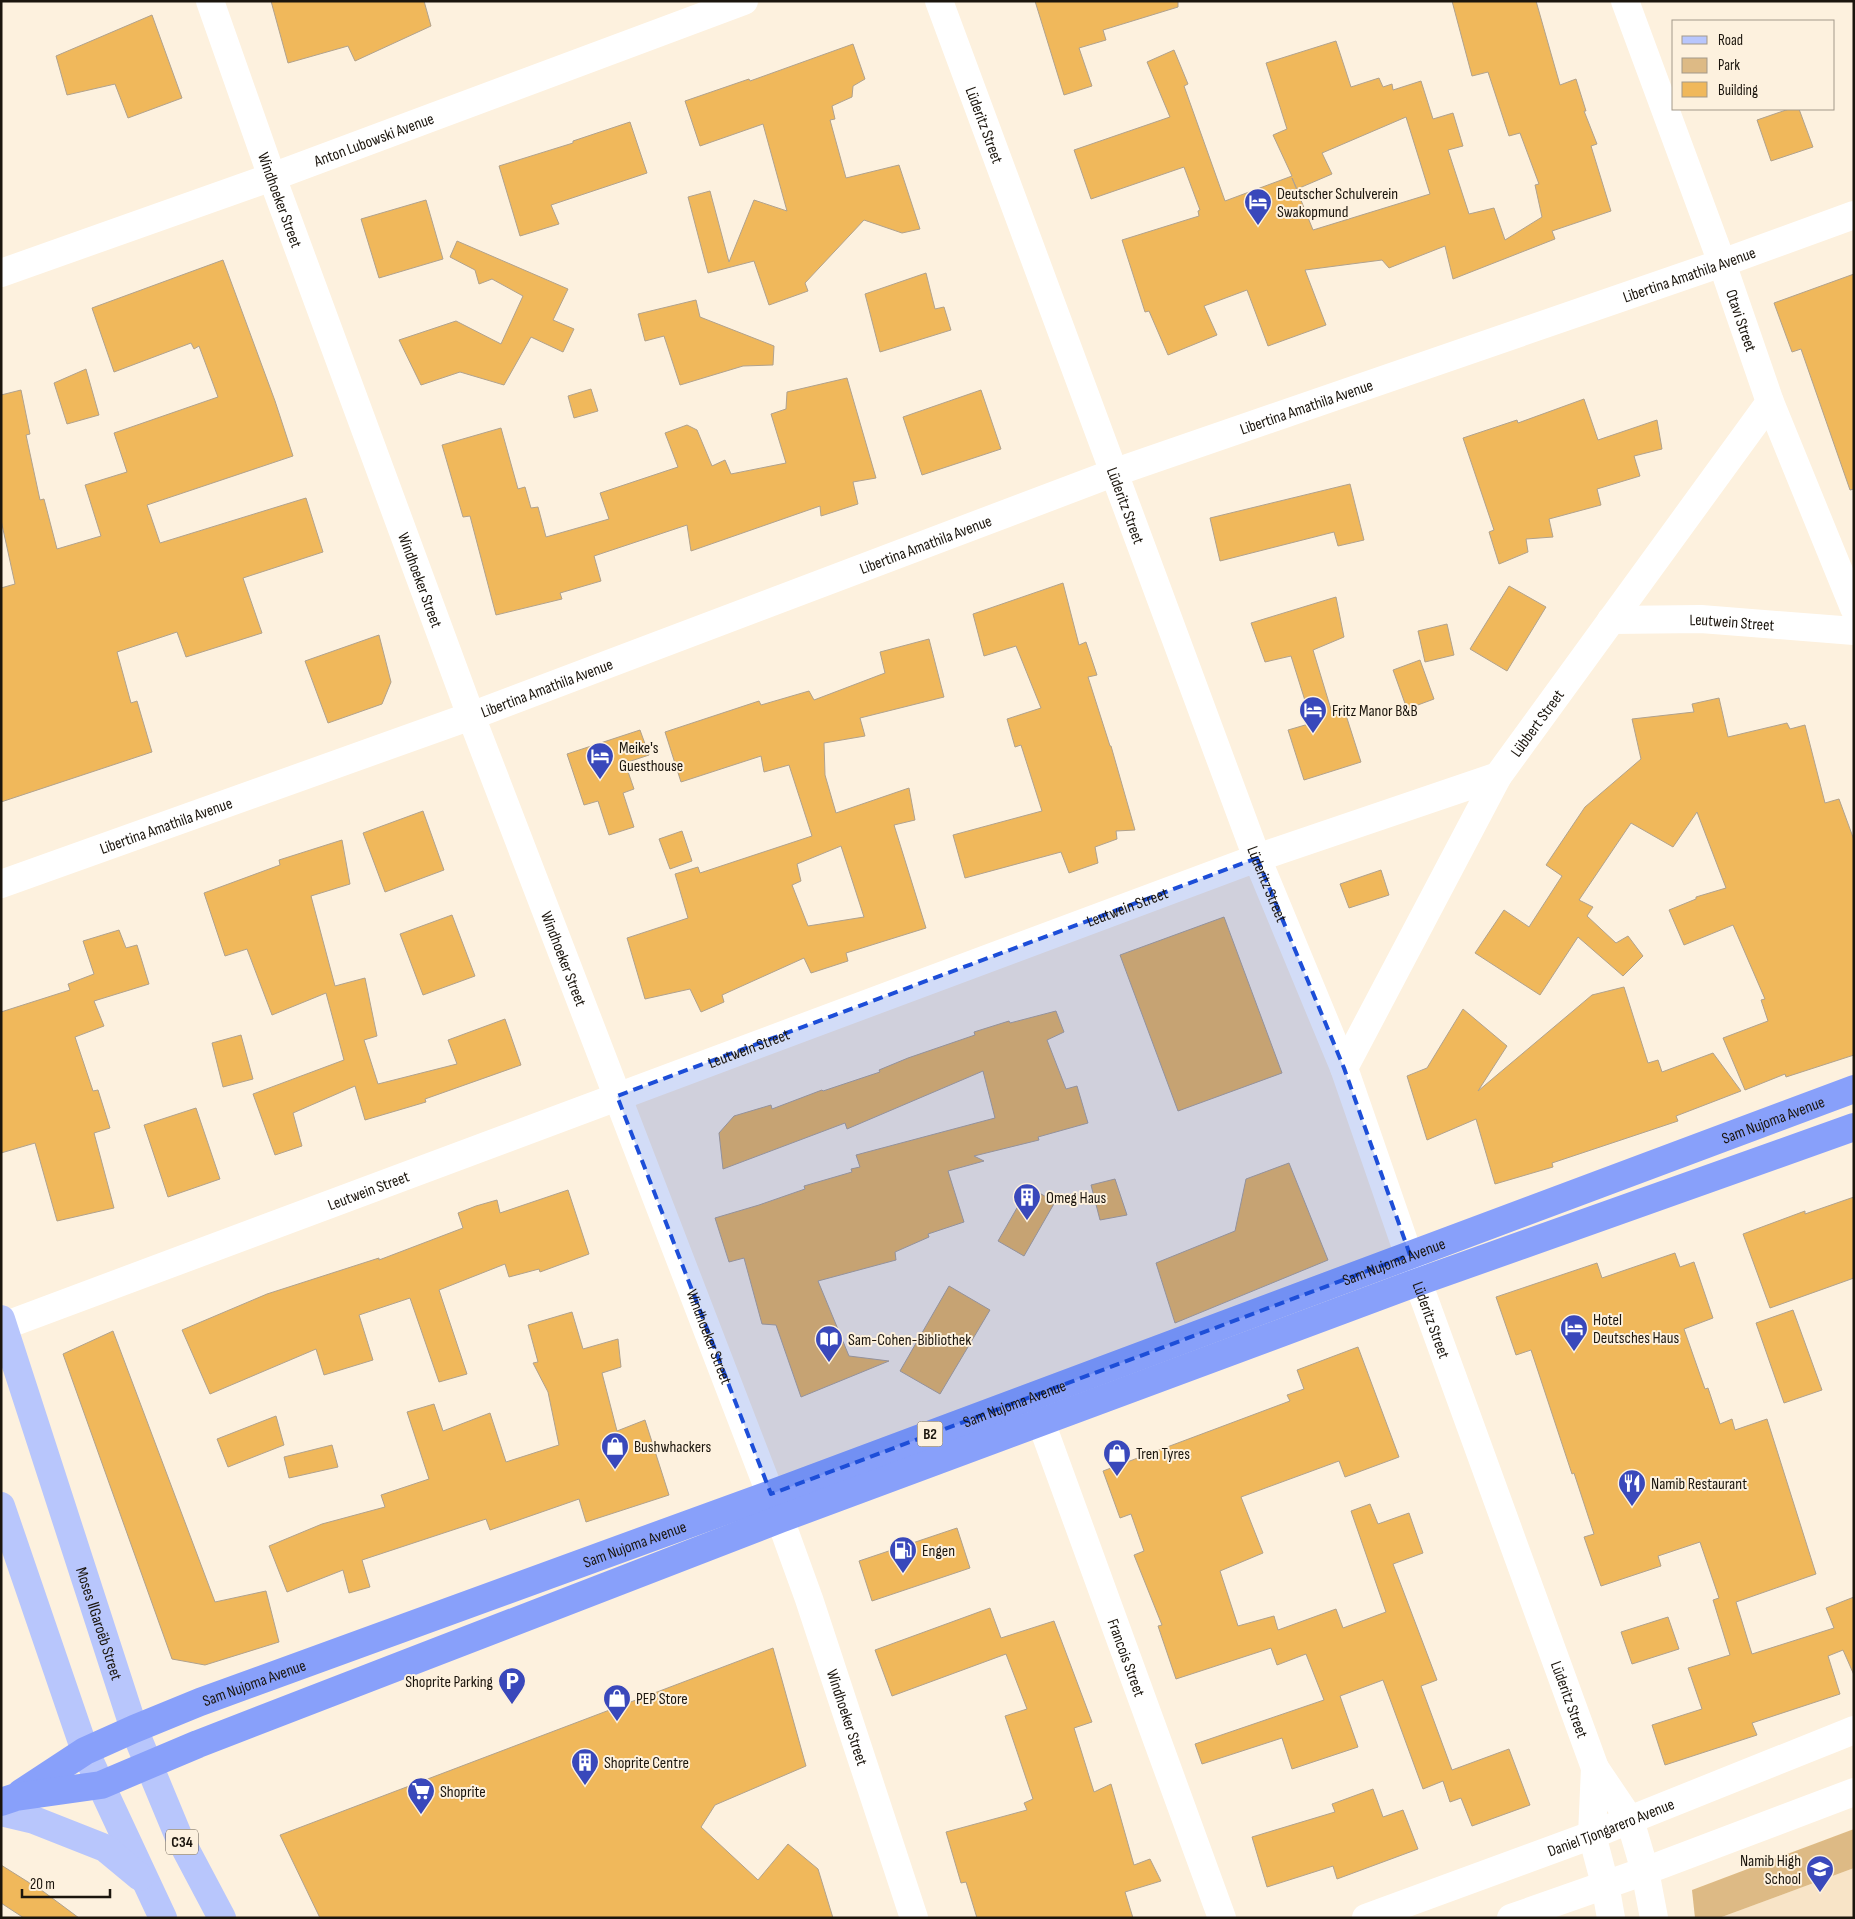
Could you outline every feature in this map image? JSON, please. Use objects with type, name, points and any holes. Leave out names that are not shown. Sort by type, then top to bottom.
[{"type":"highway","name":"Sam Nujoma Avenue","points":[[6,1804],[101,1785],[148,1764],[776,1507],[1032,1396],[1854,1089]]},
{"type":"highway","name":"Sam Nujoma Avenue","points":[[6,1804],[85,1751],[200,1702],[776,1507],[1041,1423],[1418,1282],[1854,1127]]},
{"type":"main road","name":"Moses ǁGaroëb Street","points":[[2,1324],[134,1729],[178,1835],[222,1918]]},
{"type":"main road","points":[[1,1506],[85,1751],[144,1881],[163,1918]]},
{"type":"main road","points":[[6,1804],[34,1820],[105,1848],[144,1881]]},
{"type":"street","name":"Windhoeker Street","points":[[210,1],[272,177],[471,716],[776,1507],[809,1599],[914,1918]]},
{"type":"street","name":"Anton Lubowski Avenue","points":[[1,273],[272,177],[744,1]]},
{"type":"street","name":"Lüderitz Street","points":[[939,1],[1257,858],[1344,1068],[1418,1282],[1595,1768],[1630,1820],[1645,1871],[1654,1918]]},
{"type":"street","name":"Otavi Street","points":[[1625,1],[1722,263],[1770,402],[1854,608]]},
{"type":"street","name":"Libertina Amathila Avenue","points":[[1,884],[471,716],[1113,473],[1722,263],[1854,215]]},
{"type":"street","name":"Lübbert Street","points":[[1344,1068],[1498,776],[1770,402]]},
{"type":"street","name":"Leutwein Street","points":[[1611,620],[1700,619],[1854,631]]},
{"type":"street","name":"Leutwein Street","points":[[2,1324],[1257,858],[1498,776]]},
{"type":"street","name":"Francois Street","points":[[1032,1396],[1222,1918]]},
{"type":"street","name":"Daniel Tjongarero Avenue","points":[[1366,1918],[1592,1835],[1854,1730]]},
{"type":"street","name":"Lüderitz Street","points":[[1595,1768],[1592,1835],[1605,1884],[1611,1918]]},
{"type":"street","points":[[1512,1918],[1645,1871],[1854,1792]]},
{"type":"highlighted area","points":[[1257,858],[1344,1068],[1410,1255],[771,1494],[617,1096]]},
{"type":"shaded area","name":"Namib High School","points":[[1854,1868],[1854,1918],[1719,1918]]},
{"type":"green space","points":[[1854,1829],[1854,1868],[1719,1918],[1695,1918],[1692,1890]]},
{"type":"building","points":[[271,1],[424,1],[431,26],[355,61],[348,46],[288,63]]},
{"type":"building","points":[[1035,1],[1178,1],[1178,7],[1103,30],[1106,40],[1079,48],[1092,86],[1064,95]]},
{"type":"building","points":[[1452,1],[1536,1],[1560,85],[1576,79],[1586,111],[1584,111],[1597,144],[1591,146],[1611,211],[1552,231],[1555,239],[1453,279],[1445,246],[1389,268],[1382,260],[1305,270],[1326,325],[1268,346],[1247,290],[1204,306],[1217,335],[1168,355],[1149,311],[1145,312],[1122,240],[1199,216],[1198,211],[1200,210],[1184,167],[1091,199],[1074,150],[1170,117],[1147,62],[1174,50],[1188,84],[1184,86],[1225,201],[1292,176],[1273,135],[1287,129],[1266,63],[1336,41],[1351,87],[1379,78],[1383,87],[1392,84],[1393,90],[1421,81],[1433,119],[1453,113],[1463,146],[1448,150],[1469,214],[1494,208],[1505,240],[1542,217],[1535,185],[1539,184],[1520,133],[1509,136],[1488,72],[1472,76]],"holes":[[[1406,117],[1430,194],[1313,230],[1292,178],[1297,189],[1332,174],[1322,153]]]},
{"type":"building","points":[[152,15],[182,98],[128,118],[115,84],[67,95],[56,56]]},
{"type":"building","points":[[853,44],[865,79],[853,86],[852,97],[832,106],[835,119],[830,120],[846,178],[899,165],[920,229],[902,233],[864,220],[805,283],[808,291],[769,305],[754,261],[708,273],[688,197],[710,191],[729,262],[754,200],[787,211],[763,124],[700,146],[685,101],[749,79],[750,81]]},
{"type":"building","points":[[1786,110],[1799,110],[1813,147],[1771,161],[1757,120]]},
{"type":"building","points":[[630,122],[647,173],[551,205],[559,224],[520,236],[499,166],[573,143],[573,141]]},
{"type":"building","points":[[426,200],[443,259],[379,278],[361,219]]},
{"type":"building","points":[[457,241],[568,289],[553,320],[574,329],[563,352],[531,337],[504,385],[460,372],[421,385],[399,340],[456,321],[501,344],[523,296],[492,279],[479,284],[475,270],[450,257]]},
{"type":"building","points":[[223,260],[275,401],[293,456],[147,505],[160,543],[306,498],[323,552],[243,578],[262,633],[186,657],[177,632],[117,652],[131,703],[137,701],[152,752],[1,802],[1,588],[15,584],[1,520],[1,395],[21,390],[30,434],[26,435],[40,500],[44,499],[57,549],[101,536],[85,485],[127,472],[114,433],[218,397],[199,346],[194,349],[191,343],[114,372],[92,308]]},
{"type":"building","points":[[926,273],[935,309],[944,307],[951,330],[880,352],[865,294]]},
{"type":"building","points":[[1854,274],[1854,489],[1850,490],[1801,349],[1792,352],[1774,303]]},
{"type":"building","points":[[696,300],[700,317],[774,346],[773,365],[743,366],[680,385],[664,336],[645,341],[638,314]]},
{"type":"building","points":[[86,369],[99,415],[67,424],[54,383]]},
{"type":"building","points":[[847,378],[876,478],[853,482],[858,504],[821,516],[820,506],[691,551],[687,525],[594,556],[601,581],[560,593],[562,599],[496,615],[470,516],[463,517],[442,445],[501,428],[518,489],[525,487],[531,508],[538,507],[546,537],[609,519],[600,493],[678,467],[665,433],[687,425],[697,430],[712,466],[725,460],[731,474],[786,463],[771,414],[786,409],[787,392]]},
{"type":"building","points":[[591,389],[598,411],[574,418],[568,396]]},
{"type":"building","points":[[981,390],[1001,449],[922,475],[903,417]]},
{"type":"building","points":[[1584,399],[1598,440],[1657,420],[1662,449],[1634,456],[1640,476],[1597,489],[1601,505],[1549,519],[1553,537],[1526,539],[1528,552],[1499,564],[1489,532],[1494,530],[1463,438],[1517,420],[1518,423]]},
{"type":"building","points":[[1350,484],[1364,540],[1338,546],[1334,532],[1220,561],[1210,518]]},
{"type":"building","points":[[1063,583],[1079,645],[1086,642],[1097,675],[1088,677],[1111,746],[1135,830],[1116,831],[1117,839],[1095,847],[1098,863],[1069,873],[1061,852],[965,878],[953,835],[1042,811],[1021,745],[1015,747],[1007,719],[1041,708],[1016,646],[984,656],[973,614]]},
{"type":"building","points":[[1509,586],[1546,607],[1507,671],[1470,649]]},
{"type":"building","points":[[1336,597],[1344,637],[1313,650],[1333,716],[1345,712],[1361,762],[1304,780],[1288,730],[1312,723],[1291,656],[1265,662],[1251,623]]},
{"type":"building","points":[[1447,624],[1454,655],[1425,662],[1418,631]]},
{"type":"building","points":[[379,635],[391,682],[382,704],[328,723],[305,661]]},
{"type":"building","points":[[929,639],[944,697],[860,718],[865,736],[824,743],[825,775],[836,813],[909,788],[915,820],[894,825],[926,928],[846,953],[848,961],[811,973],[804,958],[722,995],[724,1002],[701,1012],[690,989],[645,999],[627,938],[688,918],[675,874],[698,867],[700,873],[812,836],[789,765],[764,772],[761,756],[681,782],[665,732],[759,701],[761,705],[809,691],[814,700],[885,673],[880,652]],"holes":[[[841,846],[864,917],[808,926],[792,885],[801,881],[797,864]]]},
{"type":"building","points":[[1420,660],[1434,699],[1407,709],[1393,670]]},
{"type":"building","points":[[1719,698],[1728,737],[1787,723],[1790,729],[1805,725],[1825,803],[1839,799],[1854,840],[1854,1055],[1786,1077],[1785,1074],[1745,1090],[1723,1038],[1768,1021],[1761,1000],[1765,999],[1733,925],[1684,945],[1669,910],[1696,899],[1696,897],[1726,888],[1697,812],[1673,847],[1631,823],[1579,900],[1593,907],[1587,916],[1616,943],[1628,936],[1643,956],[1623,976],[1578,937],[1540,995],[1475,953],[1504,910],[1529,927],[1562,876],[1546,865],[1585,807],[1641,759],[1632,719],[1694,712],[1692,704]]},
{"type":"building","points":[[640,730],[649,755],[625,763],[634,789],[623,793],[634,827],[609,835],[598,801],[584,805],[567,754]]},
{"type":"building","points":[[423,811],[444,870],[385,892],[363,833]]},
{"type":"building","points":[[682,831],[692,861],[670,869],[659,839]]},
{"type":"building","points":[[342,840],[350,884],[311,896],[335,986],[365,978],[377,1036],[364,1040],[378,1084],[457,1064],[448,1040],[505,1019],[521,1065],[425,1099],[426,1102],[365,1120],[355,1086],[293,1113],[302,1146],[275,1155],[253,1094],[344,1060],[326,993],[272,1015],[247,949],[225,956],[204,893],[280,865],[279,860]]},
{"type":"building","points":[[1381,870],[1389,895],[1349,908],[1340,884]]},
{"type":"building","points":[[452,915],[475,976],[423,995],[400,934]]},
{"type":"building","points":[[1224,917],[1282,1073],[1178,1111],[1120,955]]},
{"type":"building","points":[[119,930],[126,948],[137,945],[149,984],[94,1001],[104,1026],[75,1037],[93,1091],[98,1090],[110,1128],[94,1133],[114,1208],[57,1221],[35,1143],[1,1153],[1,1012],[70,990],[68,984],[94,974],[83,941]]},
{"type":"building","points":[[1624,987],[1648,1063],[1658,1060],[1662,1072],[1713,1053],[1741,1091],[1676,1116],[1678,1121],[1552,1163],[1553,1167],[1495,1184],[1476,1119],[1427,1140],[1407,1076],[1427,1068],[1463,1009],[1507,1046],[1478,1091],[1592,995]]},
{"type":"building","points":[[1056,1011],[1064,1032],[1047,1040],[1066,1089],[1077,1086],[1088,1123],[1038,1137],[1039,1140],[974,1156],[984,1161],[948,1171],[964,1222],[928,1234],[929,1237],[895,1252],[896,1260],[818,1281],[849,1356],[889,1361],[801,1397],[776,1325],[762,1324],[744,1258],[729,1262],[715,1218],[805,1189],[804,1186],[852,1172],[851,1169],[860,1167],[856,1155],[995,1118],[983,1071],[847,1129],[845,1123],[723,1169],[719,1133],[734,1116],[771,1105],[772,1109],[822,1090],[880,1072],[879,1070],[908,1058],[975,1035],[974,1032],[1009,1021],[1010,1023]]},
{"type":"building","points":[[241,1035],[253,1079],[223,1087],[212,1043]]},
{"type":"building","points":[[196,1108],[220,1179],[168,1197],[144,1125]]},
{"type":"building","points":[[1289,1163],[1328,1260],[1175,1323],[1156,1263],[1235,1231],[1246,1179]]},
{"type":"building","points":[[1115,1179],[1127,1215],[1100,1220],[1091,1185]]},
{"type":"building","name":"Omeg Haus","points":[[1029,1187],[1055,1202],[1024,1256],[998,1241]]},
{"type":"building","points":[[568,1190],[589,1254],[540,1272],[539,1269],[509,1277],[505,1264],[439,1290],[467,1374],[439,1382],[410,1298],[359,1315],[373,1360],[324,1375],[316,1349],[210,1394],[182,1330],[267,1294],[379,1258],[379,1260],[463,1228],[458,1213],[476,1206],[497,1200],[500,1213]]},
{"type":"building","points":[[1854,1197],[1854,1278],[1770,1308],[1743,1234],[1805,1211],[1805,1214]]},
{"type":"building","points":[[1675,1253],[1680,1267],[1694,1262],[1713,1318],[1684,1329],[1705,1389],[1708,1388],[1720,1424],[1732,1419],[1735,1430],[1767,1419],[1816,1574],[1736,1602],[1752,1654],[1834,1628],[1826,1608],[1854,1597],[1854,1675],[1843,1650],[1828,1656],[1840,1694],[1752,1723],[1757,1735],[1665,1765],[1652,1725],[1702,1709],[1688,1668],[1730,1655],[1713,1600],[1719,1598],[1700,1542],[1658,1556],[1661,1566],[1601,1586],[1584,1537],[1594,1534],[1531,1350],[1516,1355],[1496,1297],[1597,1263],[1602,1278]]},
{"type":"building","points":[[949,1286],[990,1310],[940,1394],[900,1371]]},
{"type":"building","points":[[1793,1310],[1822,1390],[1784,1403],[1756,1323]]},
{"type":"building","points":[[572,1312],[583,1349],[618,1339],[621,1367],[602,1373],[617,1431],[645,1420],[669,1495],[586,1522],[579,1499],[490,1530],[486,1519],[362,1560],[370,1587],[349,1593],[343,1570],[287,1592],[269,1546],[322,1524],[385,1507],[381,1495],[429,1479],[407,1412],[434,1404],[443,1431],[490,1413],[506,1462],[559,1445],[548,1392],[533,1363],[538,1362],[528,1325]]},
{"type":"building","points":[[113,1331],[215,1602],[266,1591],[279,1642],[205,1665],[172,1659],[63,1354]]},
{"type":"building","points":[[1358,1347],[1399,1457],[1345,1477],[1339,1461],[1241,1497],[1263,1553],[1220,1571],[1238,1626],[1274,1616],[1278,1630],[1336,1609],[1343,1628],[1386,1612],[1351,1511],[1370,1504],[1378,1524],[1409,1513],[1423,1553],[1393,1564],[1437,1680],[1421,1686],[1452,1770],[1509,1749],[1530,1805],[1472,1826],[1461,1798],[1450,1802],[1443,1781],[1423,1789],[1383,1680],[1340,1696],[1358,1747],[1292,1769],[1282,1738],[1202,1764],[1195,1744],[1324,1700],[1306,1654],[1277,1665],[1271,1648],[1176,1679],[1158,1626],[1162,1625],[1134,1555],[1144,1551],[1131,1514],[1120,1518],[1103,1471],[1290,1401],[1287,1395],[1304,1389],[1297,1370]]},
{"type":"building","points":[[276,1416],[284,1445],[228,1467],[217,1439]]},
{"type":"building","points":[[332,1445],[338,1467],[289,1478],[284,1457]]},
{"type":"building","points":[[957,1528],[970,1568],[872,1601],[859,1561]]},
{"type":"building","points":[[990,1608],[1001,1638],[1054,1621],[1092,1722],[1074,1728],[1094,1792],[1111,1784],[1134,1865],[1150,1859],[1161,1881],[1125,1892],[1133,1918],[977,1918],[966,1882],[961,1883],[946,1832],[1027,1810],[1024,1803],[1033,1799],[1005,1716],[1027,1709],[1006,1654],[892,1696],[875,1650]]},
{"type":"building","points":[[1668,1617],[1679,1649],[1632,1664],[1621,1632]]},
{"type":"building","name":"Shoprite Centre","points":[[773,1648],[806,1766],[715,1805],[701,1827],[758,1880],[788,1844],[818,1869],[833,1918],[320,1918],[280,1835]]},
{"type":"building","points":[[1373,1789],[1383,1817],[1403,1810],[1418,1849],[1337,1879],[1333,1866],[1267,1887],[1252,1837],[1335,1812],[1332,1804]]},
{"type":"building","points":[[1,1865],[44,1892],[79,1918],[24,1918],[1,1903]]},
{"type":"place","name":"Deutscher Schulverein Swakopmund","points":[[1258,226]]},
{"type":"place","name":"Fritz Manor B&B","points":[[1313,734]]},
{"type":"place","name":"Meike's Guesthouse","points":[[600,780]]},
{"type":"place","name":"Omeg Haus","points":[[1027,1221]]},
{"type":"place","name":"Hotel Deutsches Haus","points":[[1574,1352]]},
{"type":"place","name":"Sam-Cohen-Bibliothek","points":[[829,1363]]},
{"type":"place","name":"Bushwhackers","points":[[615,1470]]},
{"type":"place","name":"Tren Tyres","points":[[1117,1477]]},
{"type":"place","name":"Namib Restaurant","points":[[1632,1507]]},
{"type":"place","name":"Engen","points":[[903,1574]]},
{"type":"place","name":"Shoprite Parking","points":[[512,1705]]},
{"type":"place","name":"PEP Store","points":[[617,1722]]},
{"type":"place","name":"Shoprite Centre","points":[[585,1786]]},
{"type":"place","name":"Shoprite","points":[[421,1815]]},
{"type":"place","name":"Namib High School","points":[[1820,1893]]}]
